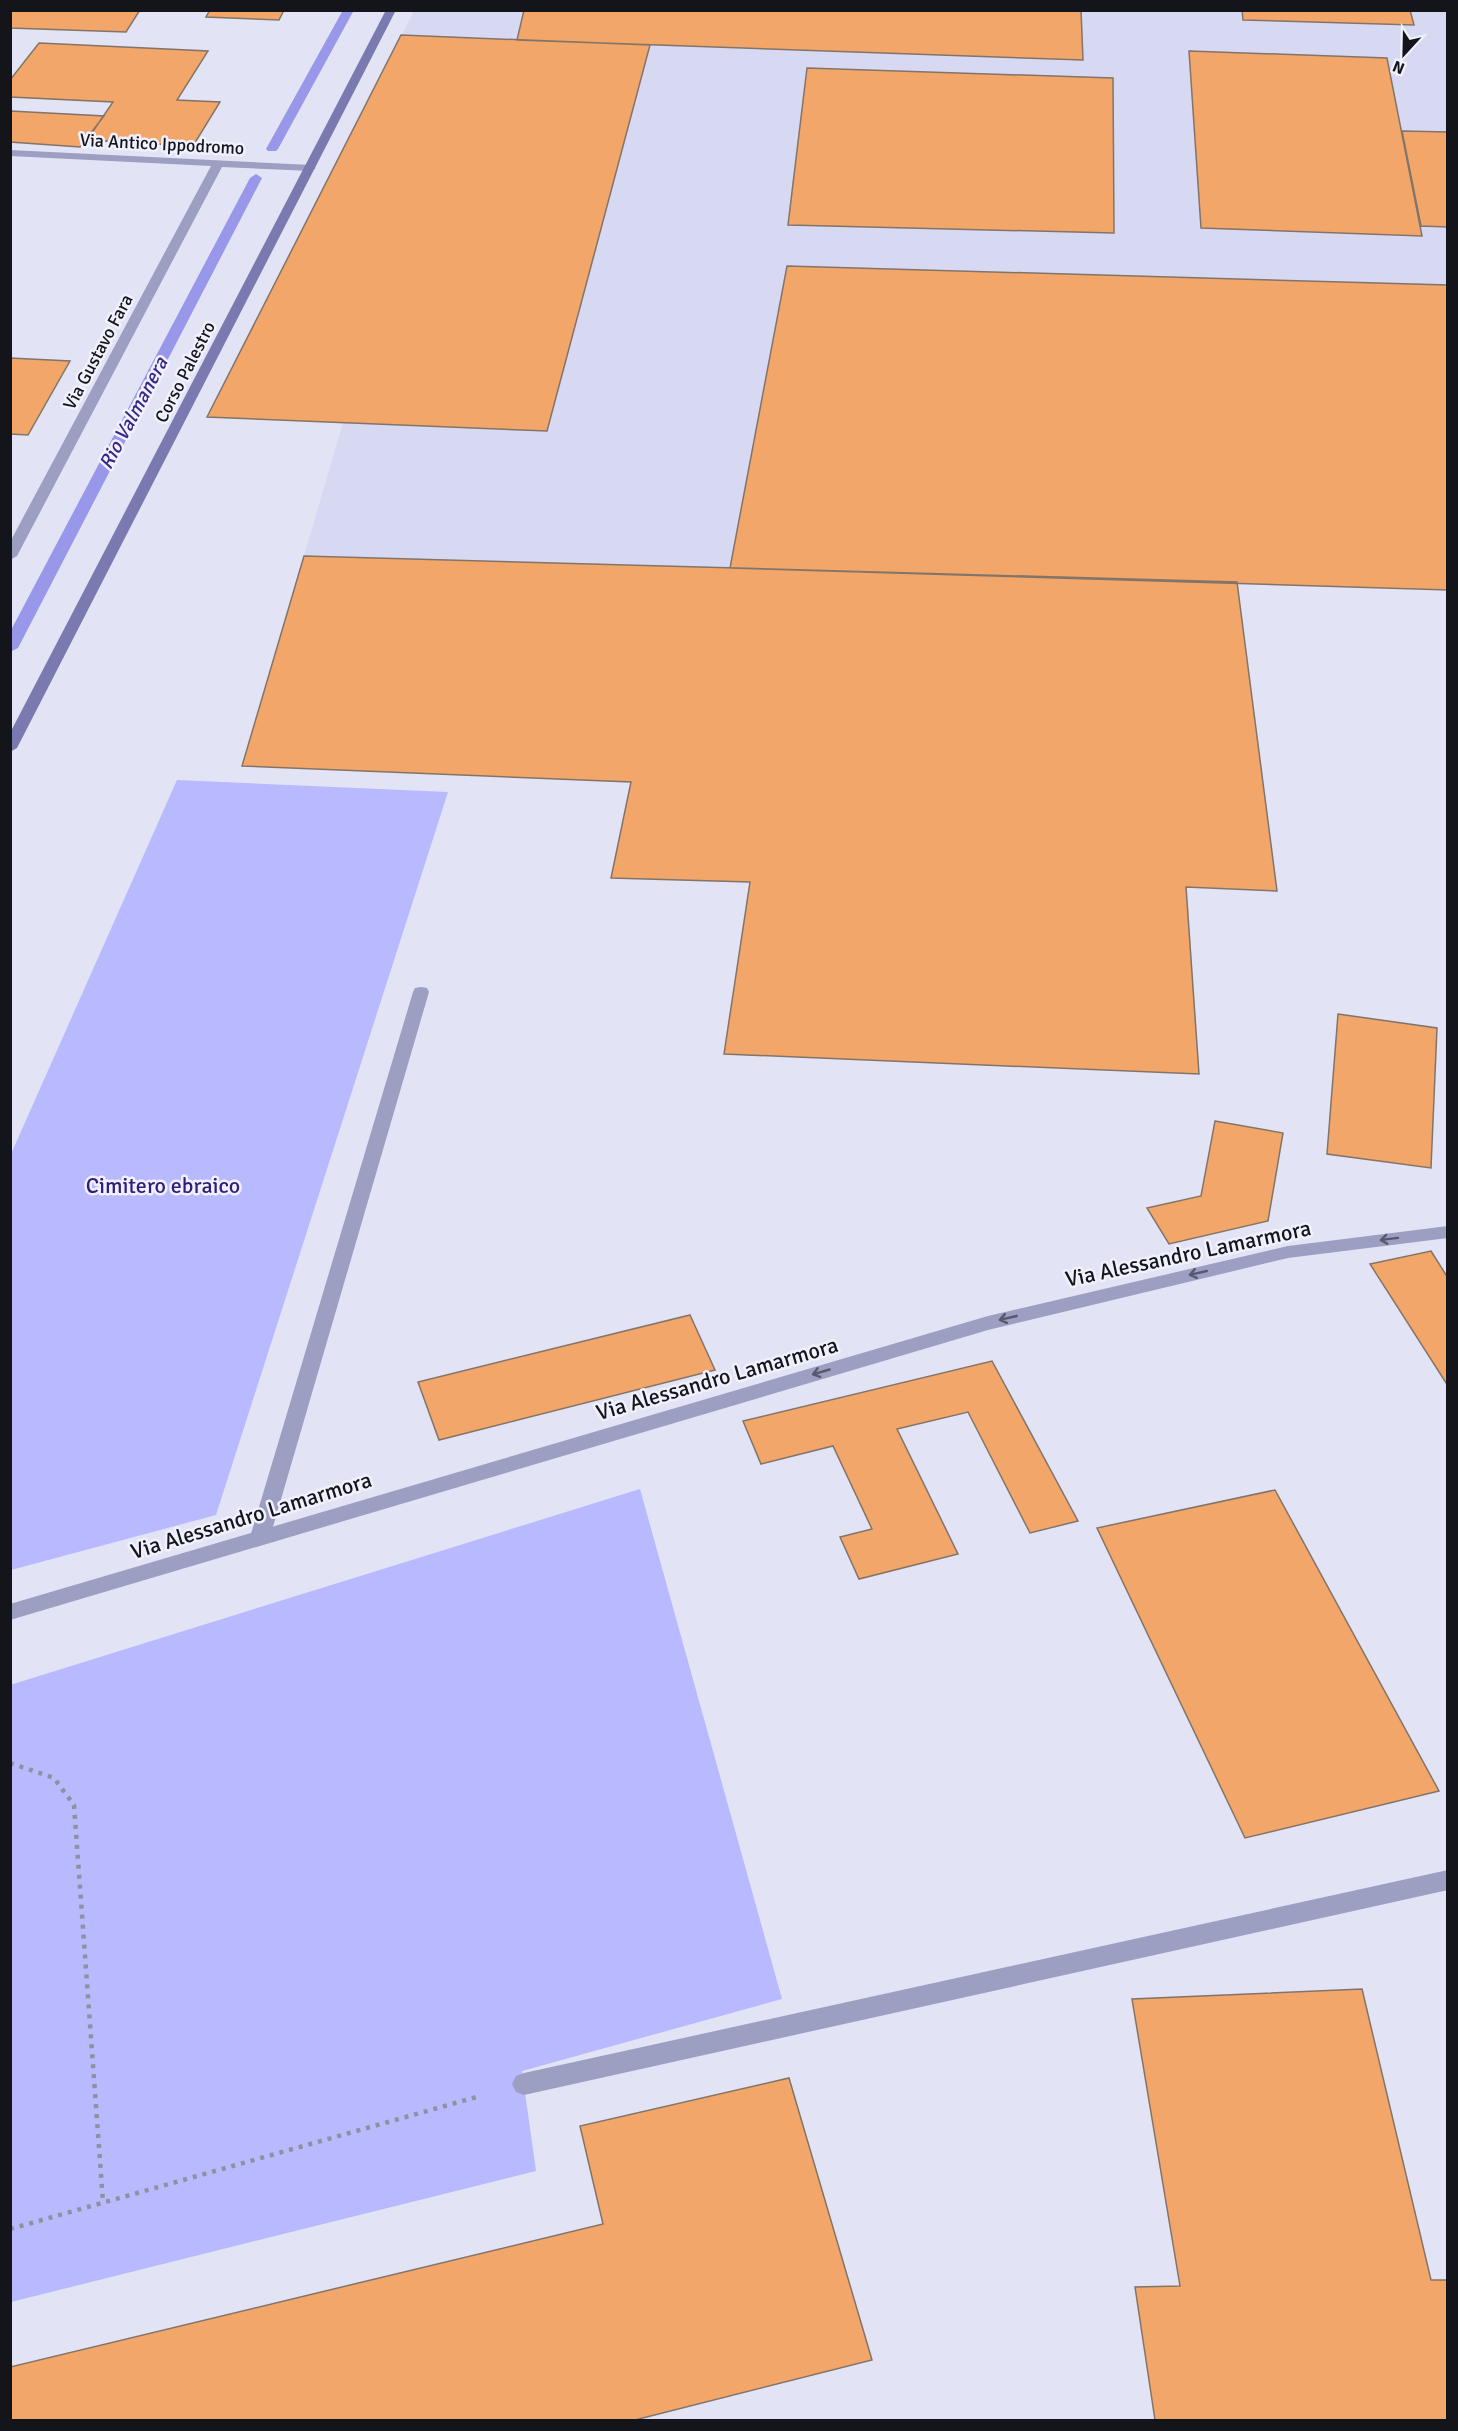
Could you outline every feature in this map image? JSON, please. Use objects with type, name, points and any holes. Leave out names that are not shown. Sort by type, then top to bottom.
[{"type":"street","name":"Corso Palestro","points":[[10,748],[391,10]]},
{"type":"street","name":"Via Antico Ippodromo","points":[[10,153],[311,168]]},
{"type":"street","name":"Via Gustavo Fara","points":[[10,556],[218,164]]},
{"type":"street","points":[[260,1537],[421,992]]},
{"type":"street","name":"Via Alessandro Lamarmora","points":[[10,1612],[988,1323],[1288,1252],[1448,1232]]},
{"type":"street","points":[[524,2084],[1448,1880]]},
{"type":"path","points":[[10,1763],[54,1778],[74,1804],[104,2202]]},
{"type":"path","points":[[10,2229],[524,2084]]},
{"type":"shaded area","points":[[414,11],[1447,11],[1447,590],[1237,582],[1277,891],[1187,887],[1199,1074],[724,1054],[750,882],[611,878],[630,782],[242,766],[343,423],[207,417]]},
{"type":"green space","name":"Cimitero ebraico","points":[[177,780],[448,792],[216,1515],[11,1570],[11,1154]]},
{"type":"green space","points":[[640,1489],[782,1999],[522,2071],[536,2171],[11,2302],[10,1685]]},
{"type":"building","points":[[10,10],[140,10],[126,32],[10,28]]},
{"type":"building","points":[[210,10],[284,10],[279,20],[206,17]]},
{"type":"building","points":[[524,10],[1081,10],[1083,60],[517,40]]},
{"type":"building","points":[[1242,10],[1410,10],[1414,25],[1243,20]]},
{"type":"building","points":[[401,35],[650,45],[547,431],[207,417]]},
{"type":"building","points":[[39,43],[208,51],[177,100],[220,102],[193,146],[87,140],[113,102],[10,97],[10,80]]},
{"type":"building","points":[[1189,51],[1387,58],[1422,236],[1201,228]]},
{"type":"building","points":[[807,68],[1113,78],[1114,233],[788,225]]},
{"type":"building","points":[[10,111],[104,116],[80,147],[10,142]]},
{"type":"building","points":[[1402,131],[1448,132],[1448,227],[1421,226]]},
{"type":"building","points":[[787,266],[1448,285],[1448,590],[730,568]]},
{"type":"building","points":[[10,358],[70,361],[28,435],[10,434]]},
{"type":"building","points":[[304,556],[1237,582],[1277,891],[1186,887],[1199,1074],[724,1054],[750,882],[611,878],[631,782],[242,766]]},
{"type":"building","points":[[1338,1014],[1437,1028],[1431,1168],[1327,1154]]},
{"type":"building","points":[[1215,1121],[1283,1133],[1268,1221],[1169,1244],[1147,1208],[1201,1196]]},
{"type":"building","points":[[1431,1251],[1448,1278],[1448,1386],[1370,1264]]},
{"type":"building","points":[[690,1315],[715,1370],[439,1440],[418,1382]]},
{"type":"building","points":[[992,1361],[1078,1521],[1030,1533],[968,1412],[897,1429],[958,1554],[859,1579],[840,1537],[872,1529],[833,1446],[761,1464],[743,1421]]},
{"type":"building","points":[[1275,1490],[1439,1791],[1245,1838],[1097,1528]]},
{"type":"building","points":[[1362,1989],[1431,2280],[1448,2280],[1448,2420],[1155,2420],[1135,2287],[1180,2286],[1132,1999]]},
{"type":"building","points":[[789,2078],[872,2360],[635,2420],[10,2420],[10,2367],[603,2224],[580,2126]]},
{"type":"waterway","name":"Rio Valmanera","points":[[272,149],[349,10]]},
{"type":"waterway","name":"Rio Valmanera","points":[[10,648],[256,178]]}]
